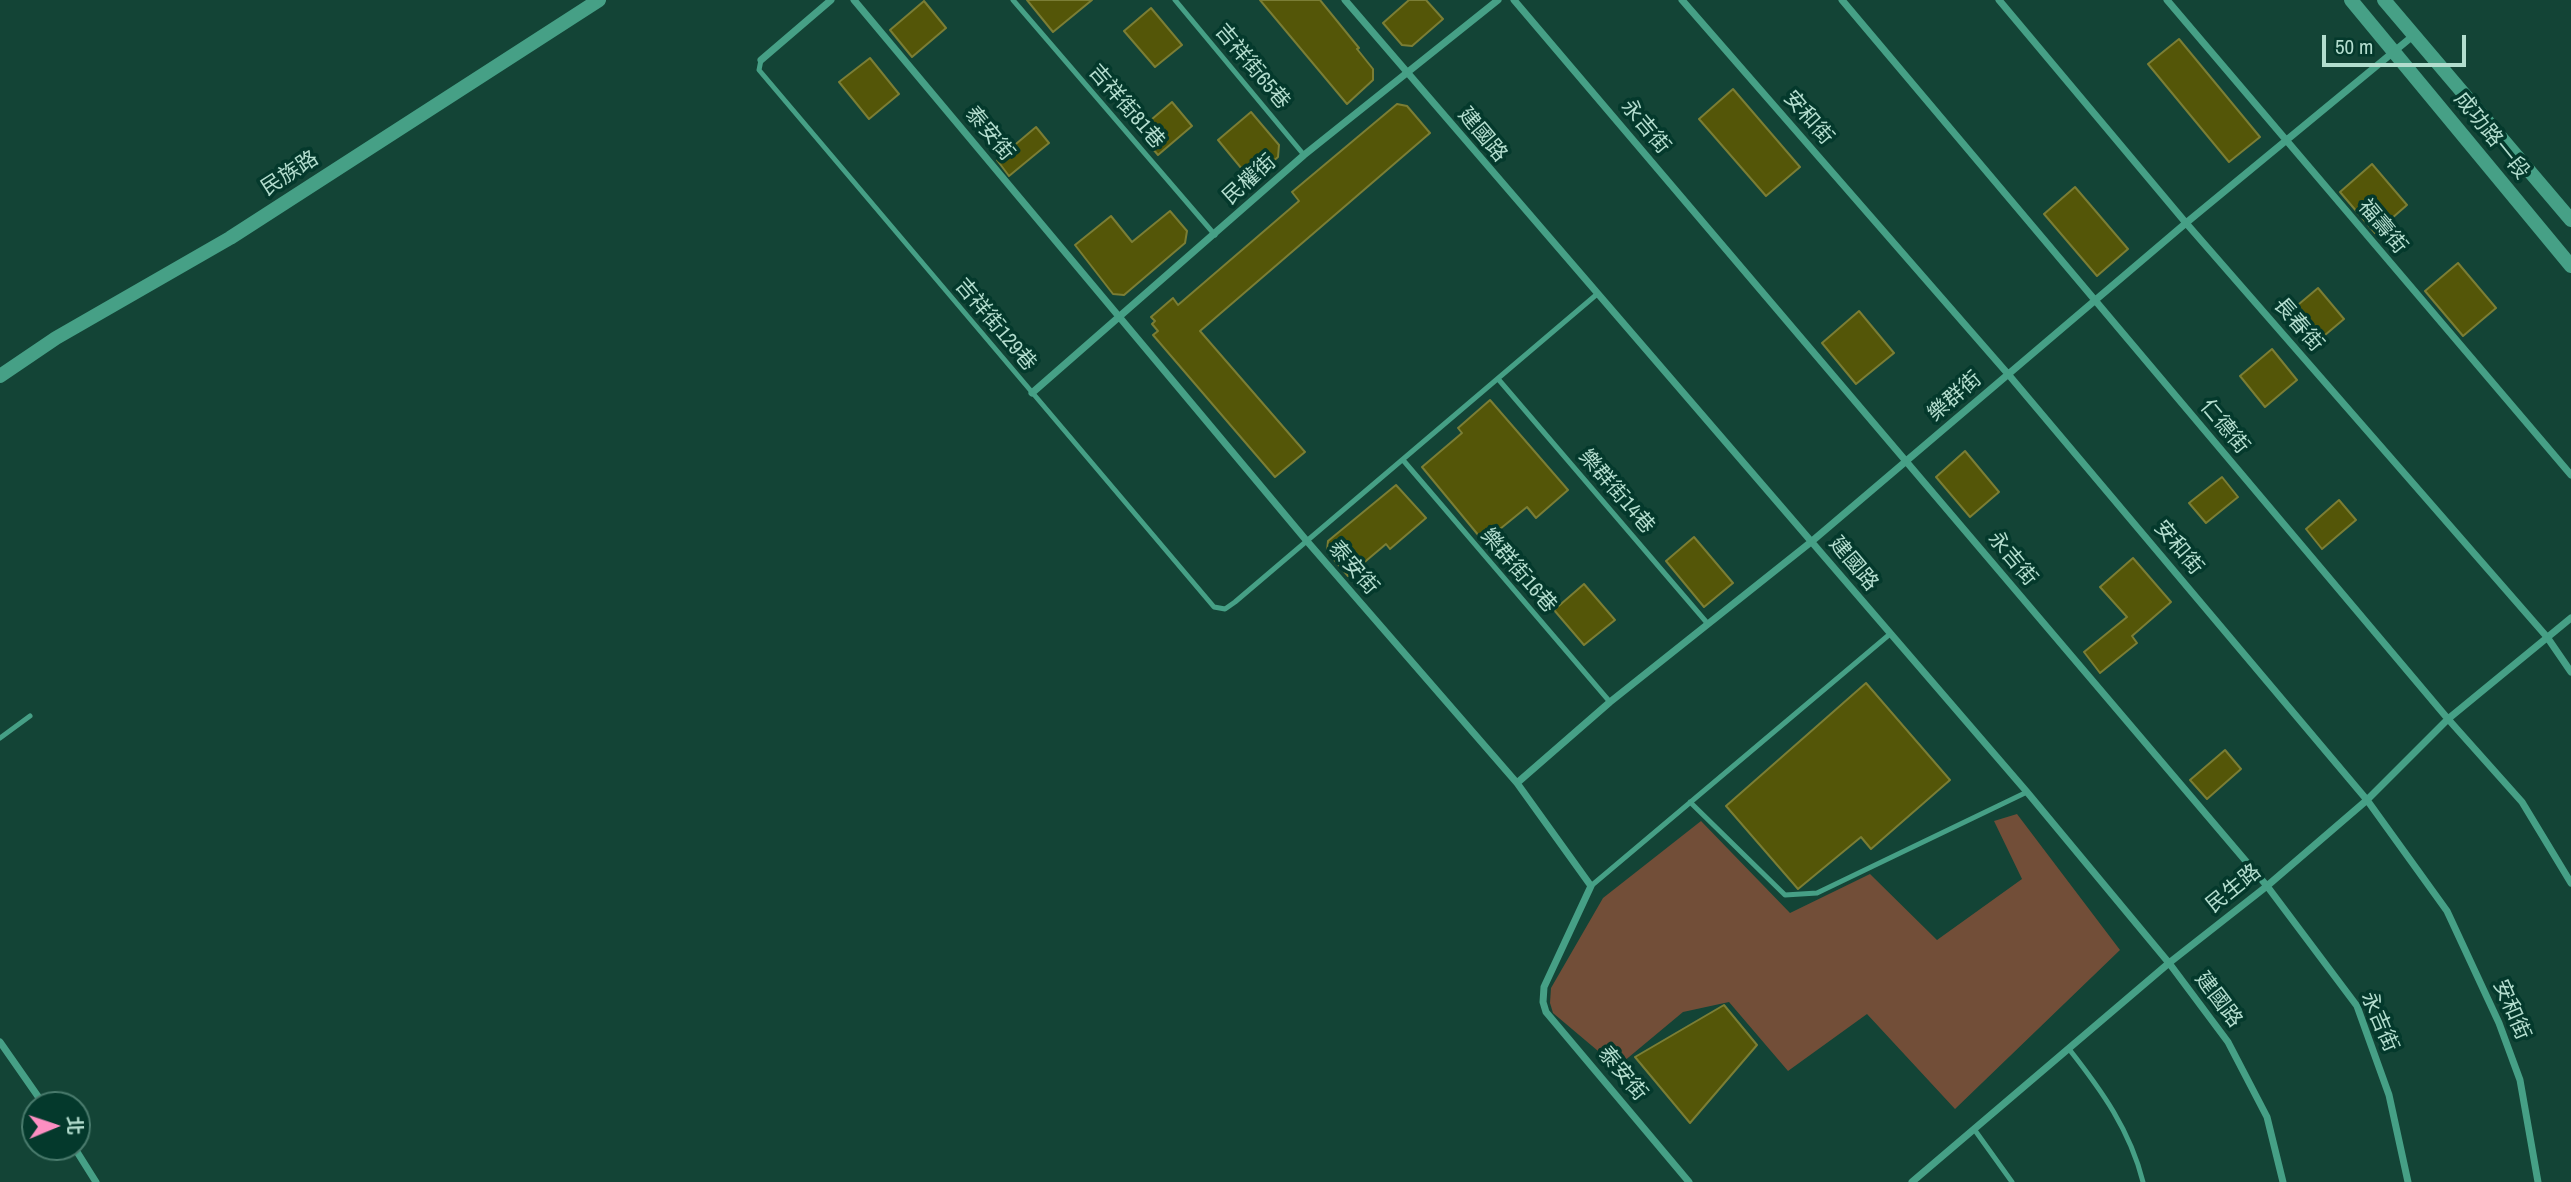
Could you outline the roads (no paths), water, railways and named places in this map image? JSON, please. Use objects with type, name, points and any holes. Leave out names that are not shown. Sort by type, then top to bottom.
[{"type":"street","name":"民族路","points":[[0,376],[56,338],[230,238],[599,0]]},
{"type":"street","points":[[761,60],[831,0]]},
{"type":"street","name":"泰安街","points":[[855,0],[1118,318],[1517,783],[1591,886],[1544,987],[1543,1003],[1546,1012],[1689,1182]]},
{"type":"street","name":"建國路","points":[[1345,0],[1596,295],[2027,792],[2169,963],[2228,1042],[2261,1106],[2283,1182]]},
{"type":"street","name":"民權街","points":[[1032,394],[1304,155],[1498,0]]},
{"type":"street","name":"永吉街","points":[[1514,0],[2267,886],[2357,1006],[2389,1095],[2408,1182]]},
{"type":"street","name":"安和街","points":[[1682,0],[2008,374],[2367,800],[2447,911],[2500,1023],[2520,1080],[2538,1182]]},
{"type":"street","name":"仁德街","points":[[1842,0],[2448,719],[2522,802],[2571,883]]},
{"type":"street","name":"長春街","points":[[1999,0],[2186,223],[2547,637],[2571,672]]},
{"type":"street","name":"福壽街","points":[[2167,0],[2571,475]]},
{"type":"street","name":"成功路一段","points":[[2351,0],[2571,266]]},
{"type":"street","name":"成功路一段","points":[[2384,0],[2571,220]]},
{"type":"street","name":"樂群街","points":[[1517,783],[1610,702],[1811,542],[2186,223],[2414,35]]},
{"type":"street","name":"民生路","points":[[1912,1182],[2169,963],[2267,886],[2367,800],[2448,719],[2571,618]]},
{"type":"street","points":[[0,1042],[34,1091]]},
{"type":"street","points":[[83,1161],[96,1182]]},
{"type":"lane","name":"吉祥街81巷","points":[[1013,0],[1215,235]]},
{"type":"lane","name":"吉祥街65巷","points":[[1175,0],[1304,155]]},
{"type":"lane","name":"吉祥街129巷","points":[[761,60],[759,69],[1214,607],[1225,609],[1235,603],[1306,540]]},
{"type":"lane","points":[[1306,540],[1499,380],[1596,295]]},
{"type":"lane","name":"樂群街14巷","points":[[1499,380],[1708,624]]},
{"type":"lane","name":"樂群街16巷","points":[[1402,460],[1610,702]]},
{"type":"lane","points":[[1591,886],[1890,634]]},
{"type":"lane","points":[[0,738],[30,716]]},
{"type":"lane","points":[[1690,802],[1785,895],[1817,893],[2027,792]]},
{"type":"lane","points":[[2069,1049],[2110,1101],[2136,1152],[2144,1182]]},
{"type":"lane","points":[[1974,1129],[2012,1182]]}]
